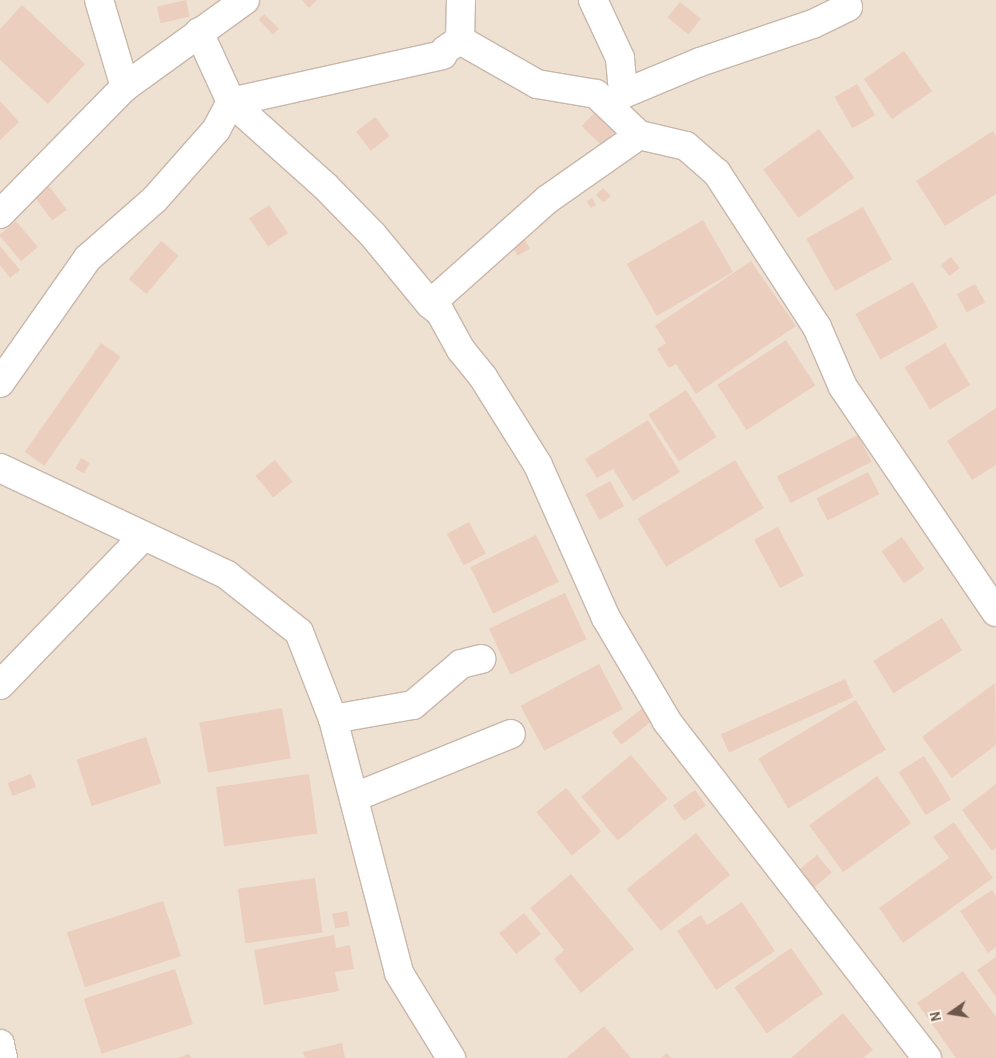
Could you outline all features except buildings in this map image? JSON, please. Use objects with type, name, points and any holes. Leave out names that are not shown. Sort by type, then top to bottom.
[{"type":"street","points":[[99,0],[125,86]]},
{"type":"street","points":[[0,214],[125,86],[245,0]]},
{"type":"street","points":[[446,51],[461,0]]},
{"type":"street","points":[[593,0],[620,58],[623,94],[700,62],[770,41],[848,7]]},
{"type":"street","points":[[199,32],[231,102],[325,186],[372,234],[430,304],[440,312],[461,350],[483,377],[538,465],[606,618],[667,721],[927,1058]]},
{"type":"street","points":[[0,383],[88,258],[156,199],[216,130],[231,102],[446,51],[537,84],[596,94],[639,135],[686,146],[717,172],[817,327],[843,387],[996,612]]},
{"type":"street","points":[[430,304],[548,199],[639,135]]},
{"type":"street","points":[[0,468],[227,575],[299,632],[332,720],[355,797],[360,828],[399,973],[451,1058]]},
{"type":"street","points":[[0,684],[144,536]]},
{"type":"street","points":[[332,720],[413,705],[461,664],[481,658]]},
{"type":"street","points":[[355,797],[511,734]]},
{"type":"street","points":[[0,1044],[3,1058]]},
{"type":"shaded area","points":[[0,0],[996,0],[996,1058],[0,1058]]}]
